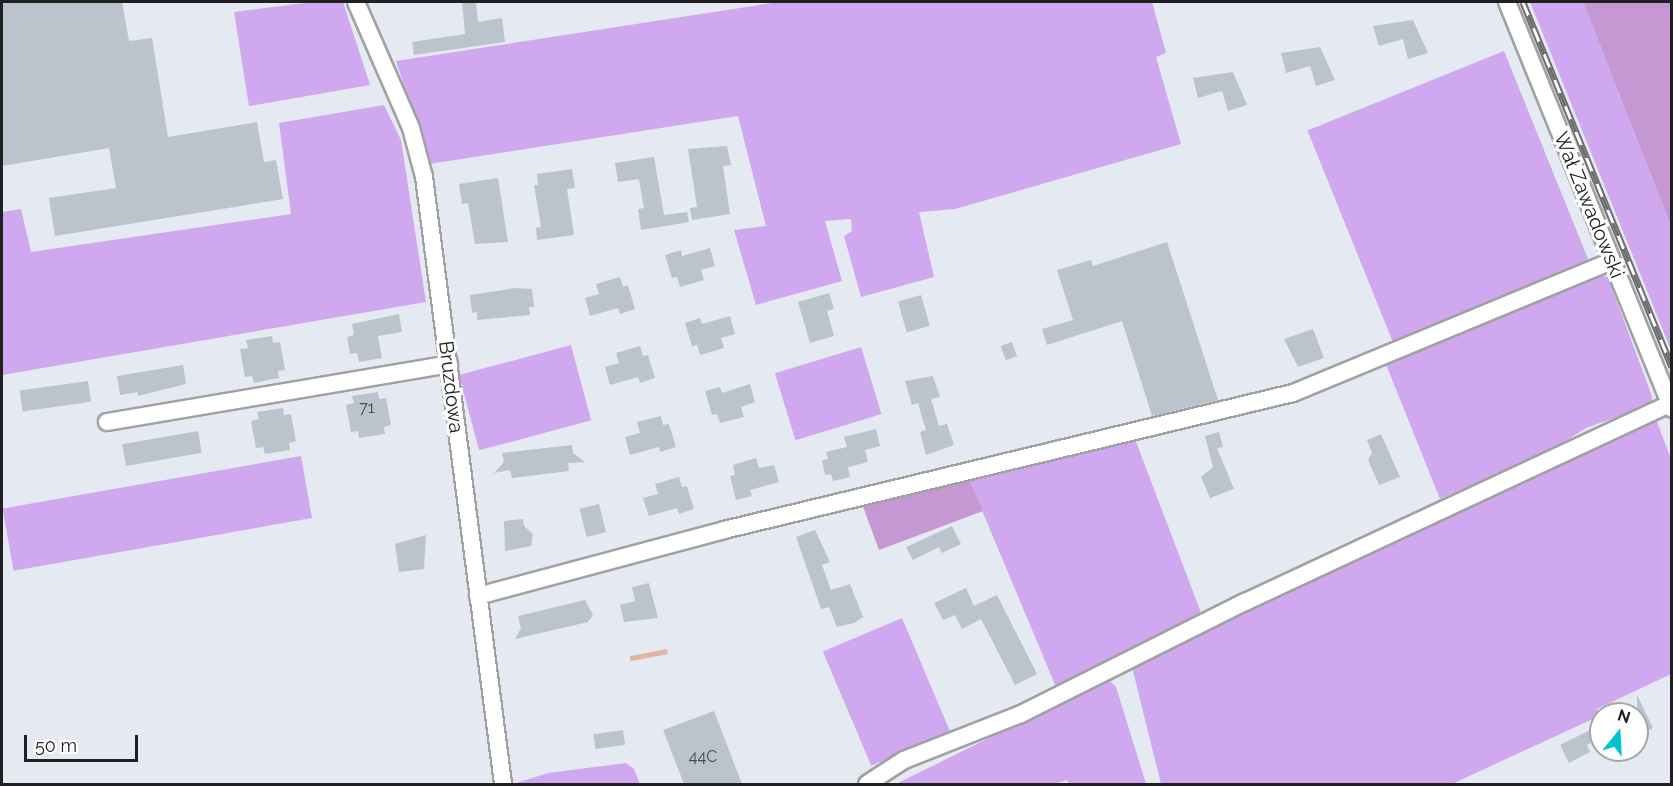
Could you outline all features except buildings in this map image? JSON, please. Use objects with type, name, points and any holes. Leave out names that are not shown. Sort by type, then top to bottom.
[{"type":"street","name":"Bruzdowa","points":[[356,2],[419,154],[449,364],[503,784]]},
{"type":"street","name":"Wał Zawadowski","points":[[1507,2],[1670,406]]},
{"type":"street","points":[[478,596],[724,530],[1293,393],[1611,261]]},
{"type":"street","points":[[107,422],[449,364]]},
{"type":"street","points":[[867,784],[904,760],[1021,714],[1245,602],[1670,406]]},
{"type":"shaded area","points":[[312,2],[343,2],[370,85],[249,106],[234,12]]},
{"type":"shaded area","points":[[778,2],[1152,2],[1166,53],[1156,57],[1181,144],[955,209],[919,212],[934,277],[861,297],[844,236],[852,231],[851,219],[825,221],[842,281],[756,305],[734,230],[766,226],[738,116],[429,164],[396,61]]},
{"type":"shaded area","points":[[1530,2],[1583,2],[1671,226],[1671,350]]},
{"type":"shaded area","points":[[1583,2],[1671,2],[1671,226]]},
{"type":"shaded area","points":[[1504,51],[1589,261],[1392,341],[1307,130]]},
{"type":"shaded area","points":[[384,105],[401,140],[426,302],[2,375],[2,212],[21,209],[31,252],[291,214],[279,123]]},
{"type":"shaded area","points":[[1597,272],[1608,278],[1652,396],[1651,405],[1586,428],[1561,444],[1440,499],[1385,362],[1502,317]]},
{"type":"shaded area","points":[[571,345],[591,420],[479,450],[459,375]]},
{"type":"shaded area","points":[[861,347],[881,414],[795,440],[775,373]]},
{"type":"shaded area","points":[[1656,419],[1671,459],[1671,674],[1612,702],[1589,702],[1589,721],[1452,784],[1161,784],[1132,667]]},
{"type":"shaded area","points":[[1135,439],[1203,618],[1056,687],[968,477]]},
{"type":"shaded area","points":[[301,456],[312,518],[14,571],[3,509]]},
{"type":"shaded area","points":[[968,477],[983,511],[879,550],[861,501]]},
{"type":"shaded area","points":[[902,618],[950,732],[871,766],[823,652]]},
{"type":"shaded area","points":[[667,649],[668,654],[631,661],[630,656]]},
{"type":"shaded area","points":[[1108,679],[1116,687],[1146,784],[1069,784],[1067,780],[1054,784],[896,784]]},
{"type":"shaded area","points":[[626,763],[634,769],[640,784],[513,784],[548,773]]},
{"type":"railway","points":[[1523,2],[1672,367]]}]
